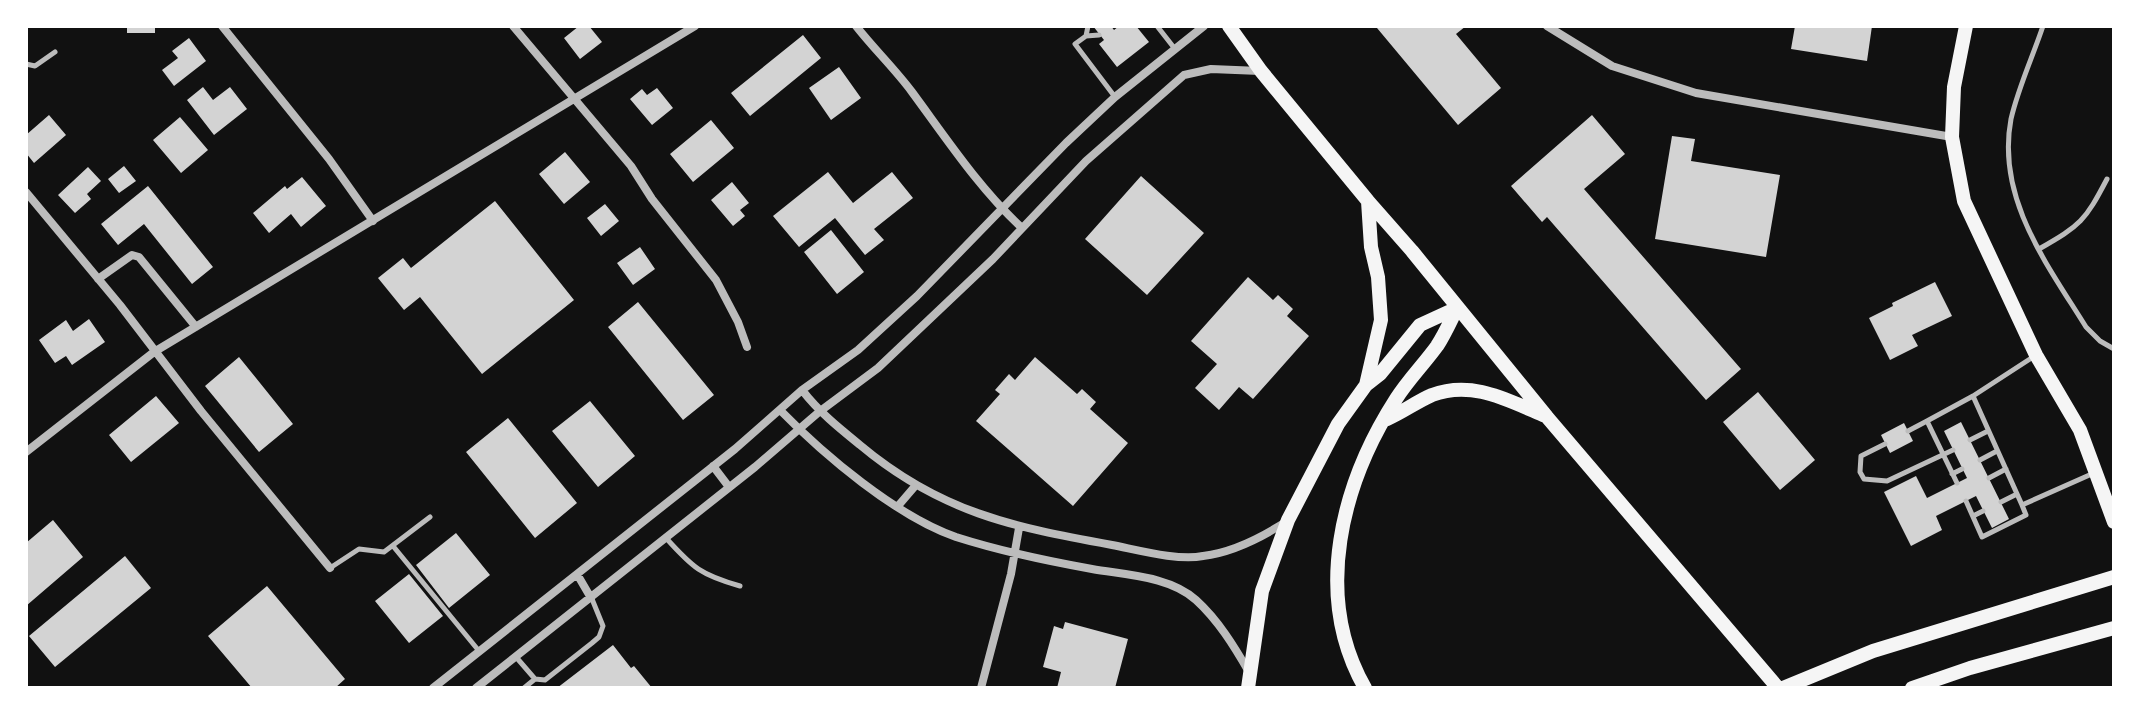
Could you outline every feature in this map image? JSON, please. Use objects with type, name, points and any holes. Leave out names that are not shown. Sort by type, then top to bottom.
[{"type":"main road","points":[[1229,26],[1261,71],[1547,417],[1781,688],[1873,651],[2114,577]]},
{"type":"main road","points":[[1966,26],[1954,87],[1952,137],[1964,201],[2036,355],[2080,430],[2114,522]]},
{"type":"main road","points":[[1366,385],[1381,320],[1368,201]]},
{"type":"main road","points":[[1248,688],[1262,591],[1288,520],[1338,424],[1366,385],[1380,374],[1420,325],[1457,308]]},
{"type":"main road","points":[[1365,688],[1350,656],[1342,625],[1338,586],[1339,549],[1351,490],[1369,446],[1396,400],[1439,343],[1457,308]]},
{"type":"main road","points":[[1387,419],[1431,396],[1462,389],[1478,389],[1547,417]]},
{"type":"main road","points":[[1912,688],[2114,628]]},
{"type":"street","points":[[222,26],[329,159],[373,221]]},
{"type":"street","points":[[513,26],[631,166],[652,199],[716,280],[747,347]]},
{"type":"street","points":[[26,452],[154,352],[695,26]]},
{"type":"street","points":[[856,26],[909,89],[946,140],[1021,227]]},
{"type":"street","points":[[433,688],[713,466],[802,390],[858,350],[1115,97],[1204,26]]},
{"type":"street","points":[[1547,26],[1612,66],[1696,93],[1952,137]]},
{"type":"street","points":[[478,687],[878,368],[993,259],[1095,152],[1184,75],[1211,69],[1261,71]]},
{"type":"street","points":[[26,192],[330,568]]},
{"type":"street","points":[[98,279],[132,255],[139,257],[196,327]]},
{"type":"street","points":[[802,390],[819,412],[887,468],[964,509],[1019,528],[1155,553],[1202,557],[1257,541],[1288,520]]},
{"type":"street","points":[[780,410],[833,459],[898,506],[954,536],[1015,553],[1153,578],[1194,598],[1230,639],[1249,672]]},
{"type":"street","points":[[713,466],[729,487]]},
{"type":"street","points":[[898,506],[916,485]]},
{"type":"street","points":[[981,688],[1019,528]]},
{"type":"street","points":[[577,574],[591,598]]},
{"type":"lane","points":[[1086,36],[1088,26]]},
{"type":"lane","points":[[1157,26],[1175,49]]},
{"type":"lane","points":[[2043,26],[2011,118],[2008,152],[2011,184],[2020,213],[2086,327],[2114,349]]},
{"type":"lane","points":[[1099,35],[1086,36],[1075,44],[1115,97]]},
{"type":"lane","points":[[26,64],[35,66],[55,52]]},
{"type":"lane","points":[[2039,249],[2074,230],[2082,222],[2107,179]]},
{"type":"lane","points":[[1908,431],[1973,396],[2036,355]]},
{"type":"lane","points":[[1966,501],[1982,537],[2026,515],[1973,396]]},
{"type":"lane","points":[[1927,421],[1957,483]]},
{"type":"lane","points":[[1970,440],[1988,431]]},
{"type":"lane","points":[[1885,444],[1861,456],[1860,472],[1864,479],[1887,481],[1953,450]]},
{"type":"lane","points":[[1980,460],[1997,451]]},
{"type":"lane","points":[[1952,474],[1962,469]]},
{"type":"lane","points":[[1989,478],[2006,469]]},
{"type":"lane","points":[[2022,505],[2095,473]]},
{"type":"lane","points":[[2001,502],[2017,494]]},
{"type":"lane","points":[[1973,516],[1983,511]]},
{"type":"lane","points":[[330,568],[359,549],[384,552],[430,517]]},
{"type":"lane","points":[[666,538],[690,565],[708,577],[740,586]]},
{"type":"lane","points":[[393,546],[479,651]]},
{"type":"lane","points":[[515,657],[535,679],[545,680],[599,637],[602,619],[591,598]]},
{"type":"lane","points":[[524,688],[535,679]]},
{"type":"building","points":[[127,26],[155,26],[155,33],[127,33]]},
{"type":"building","points":[[579,26],[589,26],[602,42],[580,59],[564,38]]},
{"type":"building","points":[[1093,26],[1111,26],[1114,30],[1119,26],[1136,26],[1149,42],[1117,67],[1099,44],[1104,40]]},
{"type":"building","points":[[1466,26],[1456,34],[1501,88],[1458,125],[1377,28]]},
{"type":"building","points":[[1795,26],[1872,26],[1867,61],[1791,49]]},
{"type":"building","points":[[803,35],[821,58],[750,116],[731,93]]},
{"type":"building","points":[[189,38],[206,61],[174,86],[162,70],[178,58],[172,51]]},
{"type":"building","points":[[839,67],[861,98],[831,120],[809,88]]},
{"type":"building","points":[[203,87],[213,100],[230,87],[247,109],[214,135],[187,100]]},
{"type":"building","points":[[657,88],[673,108],[652,125],[630,99],[642,89],[647,95]]},
{"type":"building","points":[[49,115],[66,135],[34,163],[26,153],[26,135]]},
{"type":"building","points":[[1592,115],[1625,154],[1584,189],[1741,369],[1706,400],[1547,217],[1542,222],[1511,186]]},
{"type":"building","points":[[180,117],[208,150],[181,173],[153,140]]},
{"type":"building","points":[[711,120],[734,148],[693,182],[670,154]]},
{"type":"building","points":[[1672,136],[1695,139],[1691,161],[1780,175],[1766,257],[1655,239]]},
{"type":"building","points":[[565,152],[590,182],[564,204],[539,174]]},
{"type":"building","points":[[124,166],[136,181],[119,193],[108,179]]},
{"type":"building","points":[[88,167],[101,181],[87,194],[91,199],[75,213],[58,195]]},
{"type":"building","points":[[828,172],[853,203],[892,172],[913,198],[874,229],[884,240],[865,255],[835,218],[799,247],[773,216]]},
{"type":"building","points":[[1141,176],[1204,233],[1147,295],[1085,239]]},
{"type":"building","points":[[302,177],[326,206],[301,227],[291,214],[269,233],[253,213],[285,186],[287,189]]},
{"type":"building","points":[[732,182],[749,203],[740,210],[745,216],[733,226],[711,200]]},
{"type":"building","points":[[148,186],[213,267],[192,284],[144,224],[118,245],[101,224]]},
{"type":"building","points":[[495,201],[574,300],[482,374],[420,297],[404,310],[378,278],[403,258],[411,268]]},
{"type":"building","points":[[605,204],[619,221],[601,236],[587,218]]},
{"type":"building","points":[[831,230],[864,272],[837,294],[804,252]]},
{"type":"building","points":[[640,247],[655,269],[633,285],[617,263]]},
{"type":"building","points":[[1248,277],[1273,300],[1278,295],[1293,309],[1287,316],[1309,336],[1253,399],[1239,387],[1219,410],[1195,388],[1217,364],[1191,341]]},
{"type":"building","points":[[1935,282],[1952,316],[1912,335],[1918,346],[1890,360],[1869,318]]},
{"type":"building","points":[[638,302],[714,395],[683,420],[608,327]]},
{"type":"building","points":[[89,319],[105,342],[72,365],[66,356],[55,363],[39,340],[66,320],[73,331]]},
{"type":"building","points":[[239,357],[293,424],[259,452],[205,386]]},
{"type":"building","points":[[1035,357],[1077,394],[1082,389],[1096,402],[1090,409],[1128,443],[1073,506],[976,421],[1000,394],[995,390],[1009,374],[1015,380]]},
{"type":"building","points":[[1758,392],[1815,460],[1780,490],[1723,422]]},
{"type":"building","points":[[156,396],[179,423],[131,462],[109,435]]},
{"type":"building","points":[[590,401],[635,456],[598,487],[552,431]]},
{"type":"building","points":[[508,418],[577,503],[535,538],[466,452]]},
{"type":"building","points":[[1961,422],[2009,519],[1992,528],[1976,496],[1936,516],[1942,530],[1911,546],[1884,492],[1916,476],[1927,498],[1967,478],[1944,431]]},
{"type":"building","points":[[1904,423],[1913,441],[1890,453],[1881,435]]},
{"type":"building","points":[[53,520],[83,557],[26,606],[26,543]]},
{"type":"building","points":[[456,533],[490,575],[449,608],[416,565]]},
{"type":"building","points":[[125,556],[151,588],[55,667],[29,636]]},
{"type":"building","points":[[409,574],[443,616],[409,643],[375,601]]},
{"type":"building","points":[[267,586],[345,679],[335,688],[252,688],[208,636]]},
{"type":"building","points":[[1065,622],[1128,639],[1115,688],[1057,688],[1061,672],[1043,667],[1054,626],[1063,629]]},
{"type":"building","points":[[613,645],[652,688],[557,688]]}]
